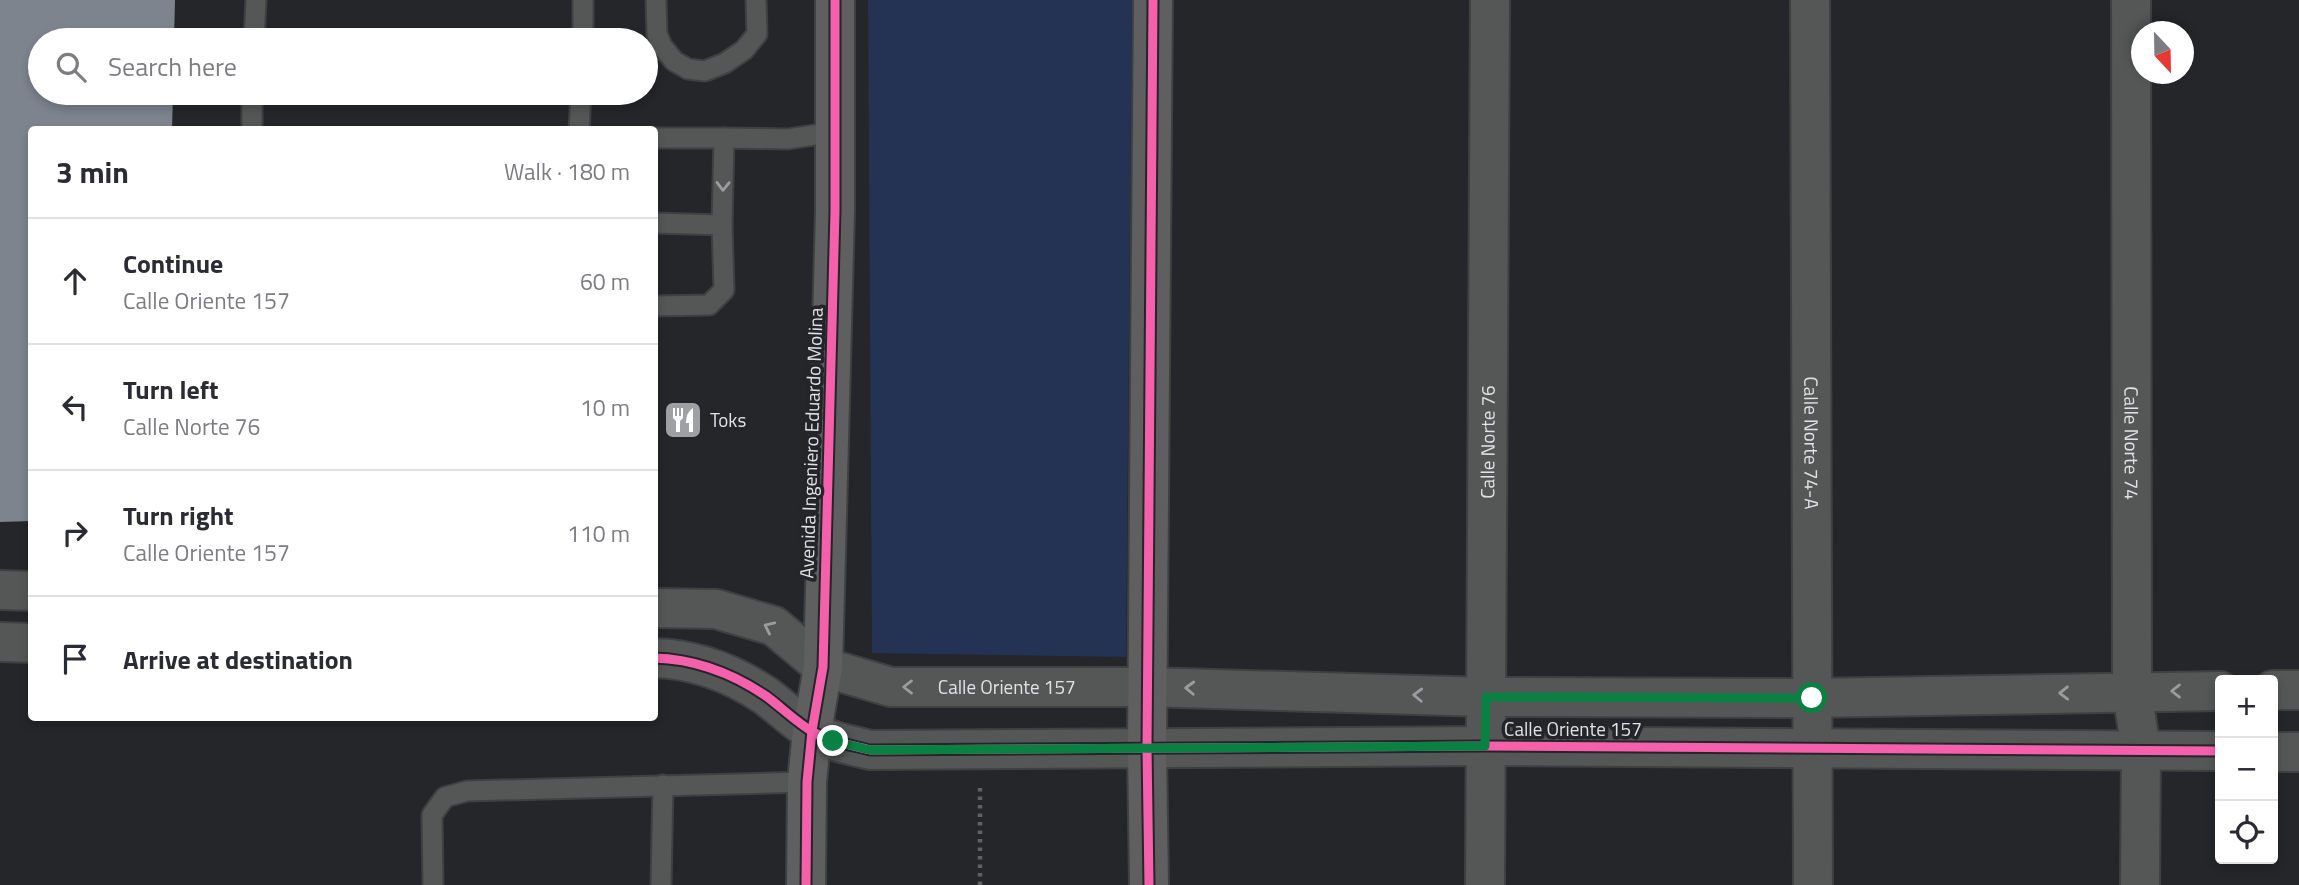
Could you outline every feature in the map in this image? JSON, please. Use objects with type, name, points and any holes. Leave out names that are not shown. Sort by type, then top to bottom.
[{"type":"main road","name":"Avenida Ingeniero Eduardo Molina","points":[[806,885],[807,782],[823,667],[835,212],[835,0]]},
{"type":"main road","points":[[1149,885],[1147,687],[1153,0]]},
{"type":"street","name":"Calle Norte 76","points":[[1485,885],[1490,0]]},
{"type":"street","name":"Calle Norte 74-A","points":[[1810,0],[1813,885]]},
{"type":"street","name":"Calle Norte 74","points":[[2132,0],[2132,691],[2141,750],[2140,885]]},
{"type":"street","points":[[0,590],[28,591]]},
{"type":"street","name":"Calle Oriente 157","points":[[658,608],[716,609],[774,626],[823,667],[891,687],[1147,687],[1486,697],[1812,698],[2215,691]]},
{"type":"street","points":[[0,642],[28,643]]},
{"type":"street","name":"Calle Oriente 157","points":[[658,658],[674,659],[724,671],[763,694],[812,731],[833,741],[870,750],[1485,746],[2215,751]]},
{"type":"street","points":[[2278,690],[2299,690]]},
{"type":"street","points":[[2278,752],[2299,752]]},
{"type":"lane","points":[[255,28],[256,0]]},
{"type":"lane","points":[[583,0],[583,28]]},
{"type":"lane","points":[[656,0],[657,28]]},
{"type":"lane","points":[[658,36],[674,61],[688,69],[705,71],[725,63],[744,50],[757,34],[756,0]]},
{"type":"lane","points":[[252,126],[253,105]]},
{"type":"lane","points":[[579,126],[580,105]]},
{"type":"lane","points":[[658,138],[788,139],[834,132]]},
{"type":"lane","points":[[658,306],[709,305],[724,290],[724,138]]},
{"type":"lane","points":[[658,223],[722,225]]},
{"type":"lane","points":[[433,885],[432,814],[445,797],[467,791],[807,782]]},
{"type":"lane","points":[[661,885],[663,785]]},
{"type":"path","points":[[979,885],[981,749]]},
{"type":"shaded area","points":[[868,0],[1132,0],[1126,657],[872,653]]},
{"type":"building","points":[[0,0],[175,0],[174,28],[28,28],[28,105],[173,105],[172,126],[28,126],[28,521],[0,522]]},
{"type":"cycle path","points":[[806,885],[807,782],[823,667],[835,211],[835,0]]},
{"type":"cycle path","points":[[1149,885],[1147,748],[1153,0]]},
{"type":"cycle path","points":[[658,658],[698,664],[740,680],[813,732],[834,741],[870,750],[1485,746],[2215,751]]},
{"type":"place","name":"Toks","points":[[683,420]]},
{"type":"route","points":[[833,741],[870,750],[1485,746],[1486,697],[1812,698]]}]
